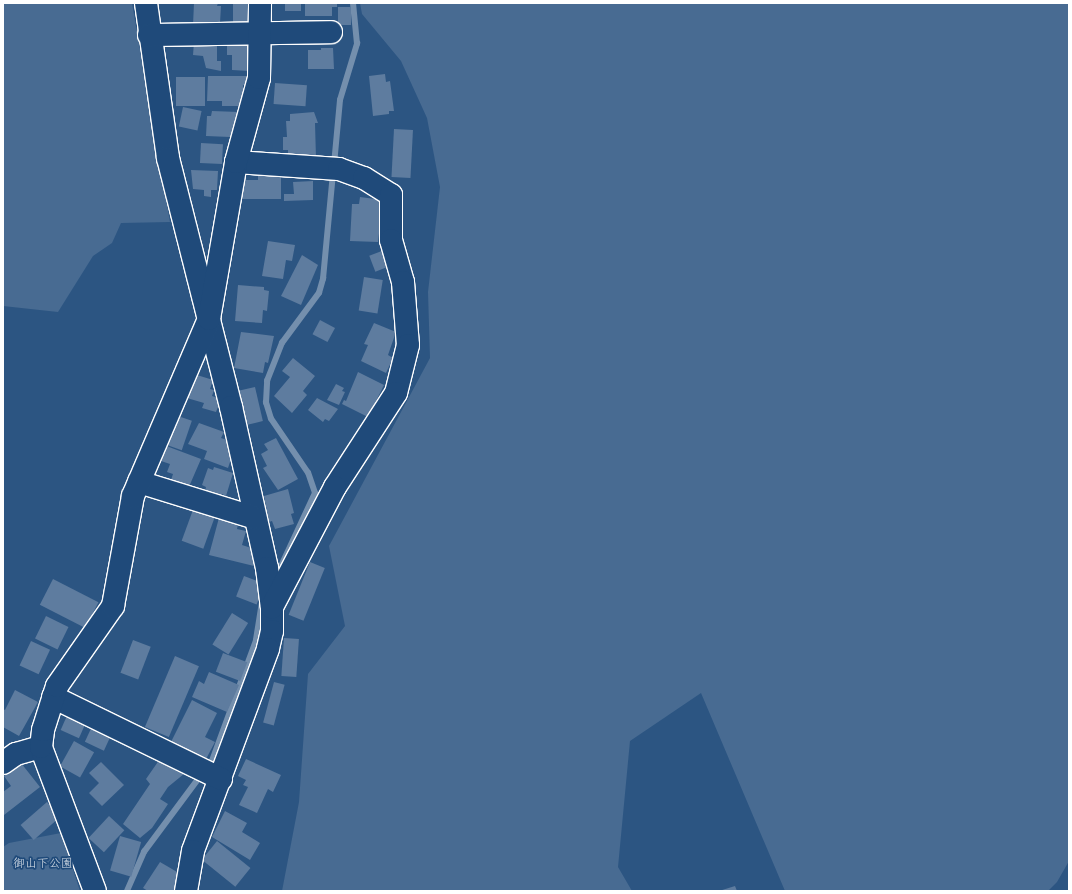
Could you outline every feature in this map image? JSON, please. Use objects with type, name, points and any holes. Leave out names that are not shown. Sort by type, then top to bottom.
[{"type":"street","points":[[146,3],[149,35],[168,158],[231,407],[267,568],[272,607],[272,631],[268,649],[211,774],[193,851],[186,891]]},
{"type":"street","points":[[95,891],[41,747],[57,686],[113,606],[133,496],[209,319],[236,162],[259,78],[260,3]]},
{"type":"street","points":[[149,35],[331,32]]},
{"type":"street","points":[[236,162],[333,168],[364,178],[390,195],[391,240],[403,282],[408,345],[396,393],[335,488],[272,607]]},
{"type":"street","points":[[139,482],[255,518]]},
{"type":"street","points":[[53,697],[211,774]]},
{"type":"street","points":[[3,763],[16,754],[41,747]]},
{"type":"green space","points":[[3,3],[132,3],[170,222],[121,223],[112,243],[93,256],[58,312],[3,306]]},
{"type":"green space","points":[[360,3],[1069,3],[1069,861],[1057,882],[1048,891],[785,891],[701,693],[630,741],[618,867],[632,891],[282,891],[299,802],[308,674],[345,626],[329,546],[430,358],[428,292],[440,187],[427,118],[401,61],[362,14]]},
{"type":"green space","name":"御山下公園","points":[[61,833],[80,891],[3,891],[3,847],[9,843]]},
{"type":"building","points":[[194,3],[218,3],[217,6],[221,6],[220,23],[218,25],[193,25]]},
{"type":"building","points":[[233,3],[253,3],[253,26],[233,26]]},
{"type":"building","points":[[285,3],[301,3],[301,11],[285,11]]},
{"type":"building","points":[[305,3],[337,3],[337,7],[332,7],[332,16],[305,16]]},
{"type":"building","points":[[338,7],[351,7],[351,25],[338,25]]},
{"type":"building","points":[[251,41],[249,71],[232,70],[232,55],[227,55],[227,43]]},
{"type":"building","points":[[194,42],[217,43],[217,61],[221,61],[221,71],[206,68],[203,56],[193,55]]},
{"type":"building","points":[[321,48],[333,48],[334,69],[308,69],[308,50],[321,50]]},
{"type":"building","points":[[385,74],[386,82],[390,81],[394,111],[389,111],[389,114],[373,116],[369,76]]},
{"type":"building","points":[[208,76],[248,76],[248,85],[243,85],[243,106],[222,106],[222,101],[207,101]]},
{"type":"building","points":[[176,77],[205,77],[205,106],[176,106]]},
{"type":"building","points":[[275,83],[307,85],[305,106],[274,104]]},
{"type":"building","points":[[183,107],[202,111],[197,131],[179,127]]},
{"type":"building","points":[[212,111],[239,112],[236,130],[230,137],[206,136],[207,116],[211,116]]},
{"type":"building","points":[[314,112],[318,123],[315,123],[316,158],[288,159],[288,150],[283,150],[283,137],[287,137],[286,121],[290,121],[290,114]]},
{"type":"building","points":[[394,129],[413,130],[410,178],[391,177]]},
{"type":"building","points":[[201,143],[223,144],[222,164],[200,163]]},
{"type":"building","points":[[191,170],[218,171],[217,190],[211,190],[211,197],[204,196],[204,190],[193,189]]},
{"type":"building","points":[[258,173],[281,173],[281,199],[241,199],[241,180],[258,180]]},
{"type":"building","points":[[313,181],[313,200],[284,201],[284,194],[294,194],[293,182]]},
{"type":"building","points":[[360,197],[383,200],[378,242],[350,241],[352,204],[359,204]]},
{"type":"building","points":[[268,241],[295,245],[292,261],[286,260],[283,279],[262,276]]},
{"type":"building","points":[[387,249],[393,265],[375,272],[369,256]]},
{"type":"building","points":[[302,255],[318,265],[301,305],[281,296]]},
{"type":"building","points":[[364,277],[383,280],[377,314],[359,311]]},
{"type":"building","points":[[238,285],[264,287],[264,290],[269,291],[267,311],[263,310],[262,323],[235,321]]},
{"type":"building","points":[[320,320],[335,328],[327,342],[312,334]]},
{"type":"building","points":[[374,323],[396,332],[388,355],[393,358],[386,373],[361,361],[368,345],[364,344]]},
{"type":"building","points":[[241,332],[274,336],[268,363],[265,362],[263,373],[234,368]]},
{"type":"building","points":[[293,358],[315,376],[303,391],[307,395],[292,413],[274,396],[290,377],[282,371]]},
{"type":"building","points":[[358,372],[384,385],[368,417],[342,404],[344,400],[346,401]]},
{"type":"building","points":[[197,375],[213,380],[210,389],[214,390],[212,396],[221,399],[216,412],[202,408],[204,403],[180,396],[187,376],[196,380]]},
{"type":"building","points":[[336,384],[344,388],[342,391],[345,392],[339,405],[327,400]]},
{"type":"building","points":[[255,387],[263,421],[246,425],[238,391]]},
{"type":"building","points":[[317,398],[338,409],[329,421],[325,419],[323,422],[308,410]]},
{"type":"building","points":[[172,414],[192,421],[182,450],[162,443]]},
{"type":"building","points":[[199,423],[224,432],[221,438],[227,440],[232,456],[228,468],[204,459],[207,451],[188,444]]},
{"type":"building","points":[[276,438],[298,479],[278,490],[263,468],[267,466],[261,454],[268,450],[264,444]]},
{"type":"building","points":[[161,444],[201,459],[188,489],[170,483],[173,474],[167,472],[170,464],[155,459]]},
{"type":"building","points":[[214,467],[233,473],[226,496],[222,494],[221,500],[205,491],[206,487],[202,485],[208,468],[213,470]]},
{"type":"building","points":[[288,489],[294,513],[291,514],[294,524],[275,529],[272,521],[269,522],[264,496]]},
{"type":"building","points":[[194,507],[216,515],[203,549],[182,541]]},
{"type":"building","points":[[220,514],[239,519],[237,529],[246,531],[242,545],[258,550],[254,566],[209,555]]},
{"type":"building","points":[[310,562],[325,568],[303,621],[289,615]]},
{"type":"building","points":[[244,576],[265,584],[257,604],[236,597]]},
{"type":"building","points":[[53,579],[98,602],[85,628],[40,605]]},
{"type":"building","points":[[232,613],[248,623],[229,654],[212,644]]},
{"type":"building","points":[[46,616],[68,627],[58,649],[35,638]]},
{"type":"building","points":[[284,638],[299,639],[296,677],[281,676]]},
{"type":"building","points":[[133,640],[151,647],[138,679],[120,673]]},
{"type":"building","points":[[31,641],[50,650],[39,674],[20,665]]},
{"type":"building","points":[[223,653],[247,662],[240,681],[216,672]]},
{"type":"building","points":[[175,656],[199,666],[169,737],[145,727]]},
{"type":"building","points":[[209,672],[239,685],[227,712],[192,697],[199,681],[204,684]]},
{"type":"building","points":[[274,682],[285,685],[274,725],[263,723]]},
{"type":"building","points":[[15,690],[38,702],[19,736],[3,727],[3,709],[5,710]]},
{"type":"building","points":[[192,700],[217,713],[205,737],[215,742],[205,761],[170,744]]},
{"type":"building","points":[[70,709],[88,717],[79,738],[61,730]]},
{"type":"building","points":[[95,720],[114,729],[104,751],[85,742]]},
{"type":"building","points":[[74,741],[94,752],[80,778],[60,766]]},
{"type":"building","points":[[162,756],[190,769],[168,787],[160,799],[168,804],[152,828],[140,838],[123,824],[150,784],[146,779]]},
{"type":"building","points":[[246,759],[281,775],[273,792],[268,789],[257,813],[239,805],[248,787],[243,785],[246,780],[238,776]]},
{"type":"building","points":[[101,762],[124,785],[102,806],[89,793],[99,783],[89,773]]},
{"type":"building","points":[[21,763],[40,787],[4,815],[3,792],[11,786],[4,776]]},
{"type":"building","points":[[47,802],[60,817],[34,840],[21,825]]},
{"type":"building","points":[[225,811],[247,823],[242,832],[260,843],[250,860],[212,837]]},
{"type":"building","points":[[109,816],[124,830],[104,852],[89,838]]},
{"type":"building","points":[[120,836],[141,842],[131,877],[110,871]]},
{"type":"building","points":[[217,841],[250,868],[235,887],[202,860]]},
{"type":"building","points":[[160,862],[184,876],[175,891],[148,891],[143,888]]},
{"type":"building","points":[[735,886],[737,891],[719,891]]},
{"type":"waterway","points":[[334,165],[340,100],[357,44],[353,3]]},
{"type":"waterway","points":[[277,575],[315,493],[308,473],[271,419],[266,403],[267,381],[282,343],[319,293],[323,279],[333,174]]},
{"type":"waterway","points":[[207,767],[212,761],[256,640],[262,603]]},
{"type":"waterway","points":[[127,891],[144,852],[202,774]]}]
